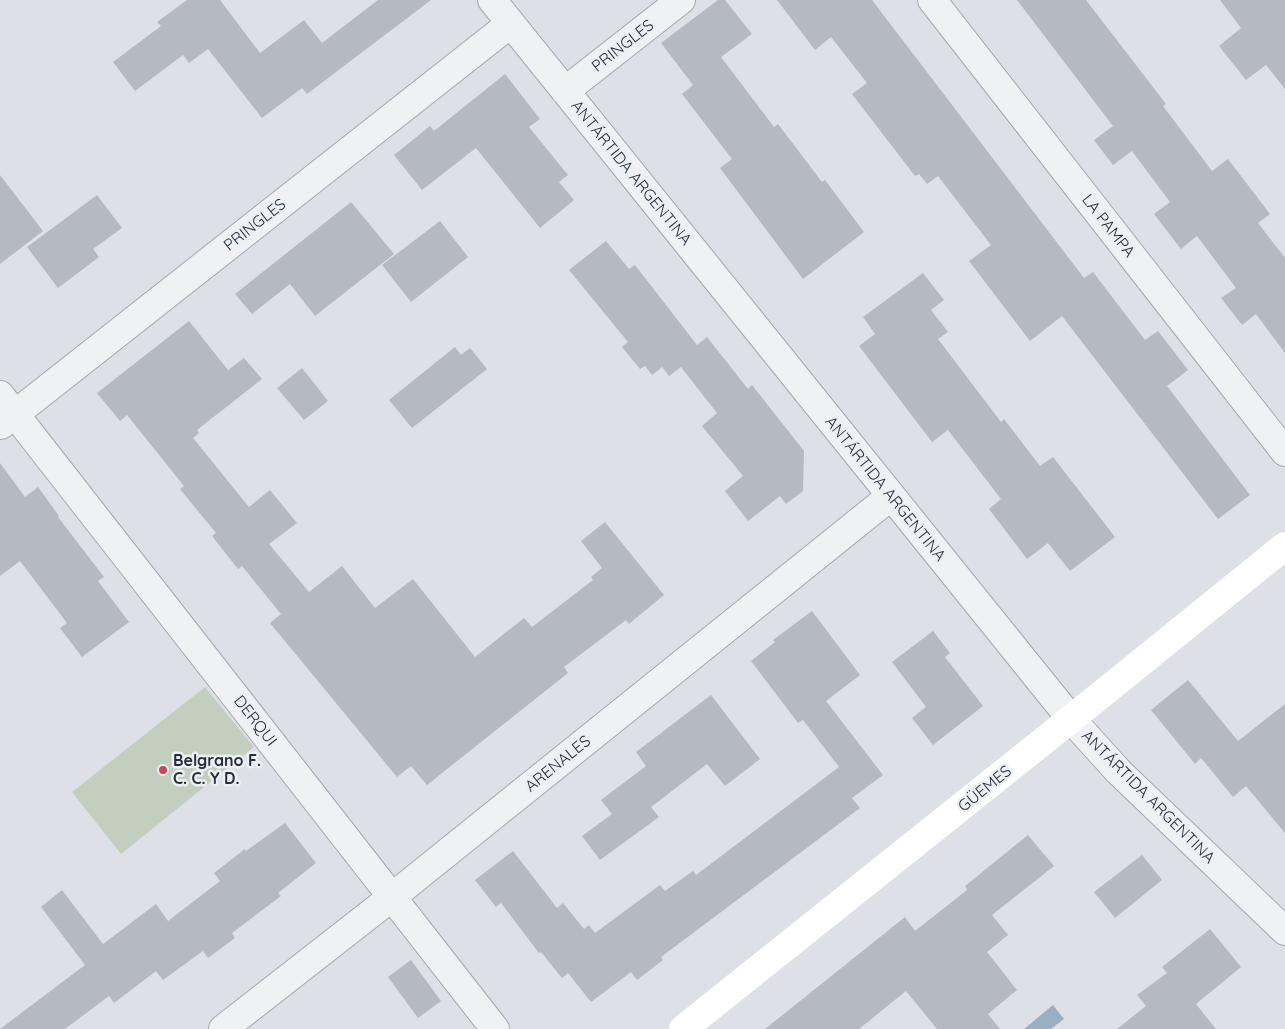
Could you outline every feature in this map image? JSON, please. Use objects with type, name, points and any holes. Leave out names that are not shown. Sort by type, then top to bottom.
[{"type":"street","name":"ANTÁRTIDA ARGENTINA","points":[[492,0],[1071,720],[1119,772],[1285,931]]},
{"type":"street","name":"PRINGLES","points":[[565,91],[681,0]]},
{"type":"street","name":"LA PAMPA","points":[[932,0],[1285,452]]},
{"type":"street","name":"PRINGLES","points":[[5,412],[510,24]]},
{"type":"street","name":"DERQUI","points":[[5,412],[495,1029]]},
{"type":"street","name":"ARENALES","points":[[223,1029],[392,897],[891,496]]},
{"type":"street","name":"GÜEMES","points":[[683,1029],[1071,720],[1285,546]]},
{"type":"green space","name":"Belgrano F. C. C. Y D.","points":[[205,687],[254,747],[121,854],[72,792]]},
{"type":"water","points":[[1053,1005],[1064,1019],[1051,1029],[1024,1029]]},
{"type":"building","points":[[187,0],[220,0],[260,53],[304,20],[322,43],[378,0],[431,0],[307,94],[302,88],[262,118],[208,49],[189,63],[183,55],[135,91],[113,62],[161,26],[157,22]]},
{"type":"building","points":[[718,0],[725,0],[752,34],[721,57],[774,127],[778,124],[822,182],[825,180],[864,232],[803,279],[720,168],[732,159],[682,94],[693,85],[661,43]]},
{"type":"building","points":[[777,0],[872,0],[1084,278],[1093,272],[1145,340],[1158,331],[1188,370],[1167,386],[1250,495],[1218,519],[1062,316],[1030,341],[969,261],[991,245],[938,176],[927,184],[919,174],[915,176],[852,94],[867,83],[831,37],[815,50]]},
{"type":"building","points":[[1017,0],[1086,0],[1166,104],[1163,106],[1212,171],[1228,159],[1270,214],[1258,223],[1285,258],[1285,353],[1256,314],[1242,325],[1221,298],[1236,288],[1197,236],[1181,249],[1154,214],[1170,202],[1132,151],[1113,165],[1094,140],[1113,126]]},
{"type":"building","points":[[1220,0],[1285,0],[1285,89],[1266,65],[1246,80],[1219,46],[1241,28]]},
{"type":"building","points":[[505,74],[540,119],[529,127],[568,175],[559,182],[574,200],[540,228],[476,148],[422,190],[394,155],[430,126],[434,131]]},
{"type":"building","points":[[0,175],[43,231],[0,264]]},
{"type":"building","points":[[97,195],[122,228],[93,249],[99,257],[58,288],[27,247]]},
{"type":"building","points":[[351,202],[394,254],[315,316],[290,284],[252,314],[235,294]]},
{"type":"building","points":[[440,221],[468,257],[411,302],[382,265]]},
{"type":"building","points":[[606,241],[629,269],[635,265],[697,345],[707,337],[748,389],[752,385],[804,451],[803,491],[786,504],[780,496],[748,521],[725,491],[743,476],[702,426],[717,413],[681,367],[669,376],[662,367],[652,375],[645,366],[640,369],[622,347],[628,342],[569,270]]},
{"type":"building","points":[[923,273],[944,300],[931,310],[948,332],[938,339],[1001,422],[1004,419],[1040,466],[1053,457],[1115,537],[1070,571],[1048,543],[1027,559],[989,509],[1001,499],[948,430],[932,442],[859,346],[875,334],[863,317]]},
{"type":"building","points":[[189,321],[228,370],[244,358],[262,379],[197,430],[199,433],[193,438],[249,507],[270,490],[297,523],[269,544],[309,592],[342,566],[375,608],[413,579],[475,657],[524,618],[532,627],[593,580],[591,577],[602,568],[581,541],[605,522],[664,595],[629,624],[626,620],[564,667],[568,673],[427,785],[411,766],[397,777],[270,623],[281,614],[242,566],[238,569],[212,536],[216,533],[180,489],[184,486],[127,415],[120,421],[97,393]]},
{"type":"building","points":[[455,347],[461,355],[470,348],[487,369],[412,428],[389,400]]},
{"type":"building","points":[[302,368],[328,401],[304,420],[277,388]]},
{"type":"building","points":[[0,463],[25,497],[38,487],[58,517],[104,577],[98,581],[129,622],[82,657],[60,628],[67,623],[20,561],[0,576]]},
{"type":"building","points":[[812,611],[860,675],[826,701],[883,775],[852,798],[860,808],[661,957],[663,960],[637,980],[631,972],[591,1002],[568,973],[562,978],[541,952],[539,953],[501,903],[496,907],[475,880],[513,851],[557,908],[563,903],[584,929],[589,925],[595,933],[660,885],[665,891],[693,871],[696,875],[839,767],[803,720],[798,723],[751,661],[775,642],[773,640]]},
{"type":"building","points":[[933,631],[950,653],[945,657],[983,706],[933,745],[912,718],[926,707],[892,662]]},
{"type":"building","points":[[1188,680],[1238,741],[1285,704],[1285,833],[1246,786],[1233,797],[1201,758],[1195,764],[1151,710]]},
{"type":"building","points":[[711,695],[760,759],[725,786],[707,764],[651,807],[659,817],[600,860],[582,836],[612,814],[601,800],[646,766],[636,752]]},
{"type":"building","points":[[285,823],[316,863],[278,893],[281,896],[232,933],[235,938],[208,958],[203,951],[163,980],[156,971],[114,1003],[109,996],[65,1029],[0,1029],[85,965],[41,907],[62,890],[103,944],[156,904],[168,921],[220,881],[214,873],[245,849],[246,851]]},
{"type":"building","points":[[1028,835],[1054,866],[992,915],[1008,935],[987,952],[1017,990],[988,1014],[1000,1029],[937,1029],[906,991],[859,1029],[765,1029],[905,917],[915,931],[967,890],[965,886]]},
{"type":"building","points":[[1142,855],[1162,880],[1115,918],[1094,892]]},
{"type":"building","points":[[1210,929],[1241,967],[1196,1004],[1216,1029],[1117,1029],[1146,1006],[1137,995],[1167,973],[1162,967]]},
{"type":"building","points":[[411,960],[441,1001],[418,1018],[388,977]]},
{"type":"place","name":"Belgrano F. C. C. Y D.","points":[[163,770]]}]
